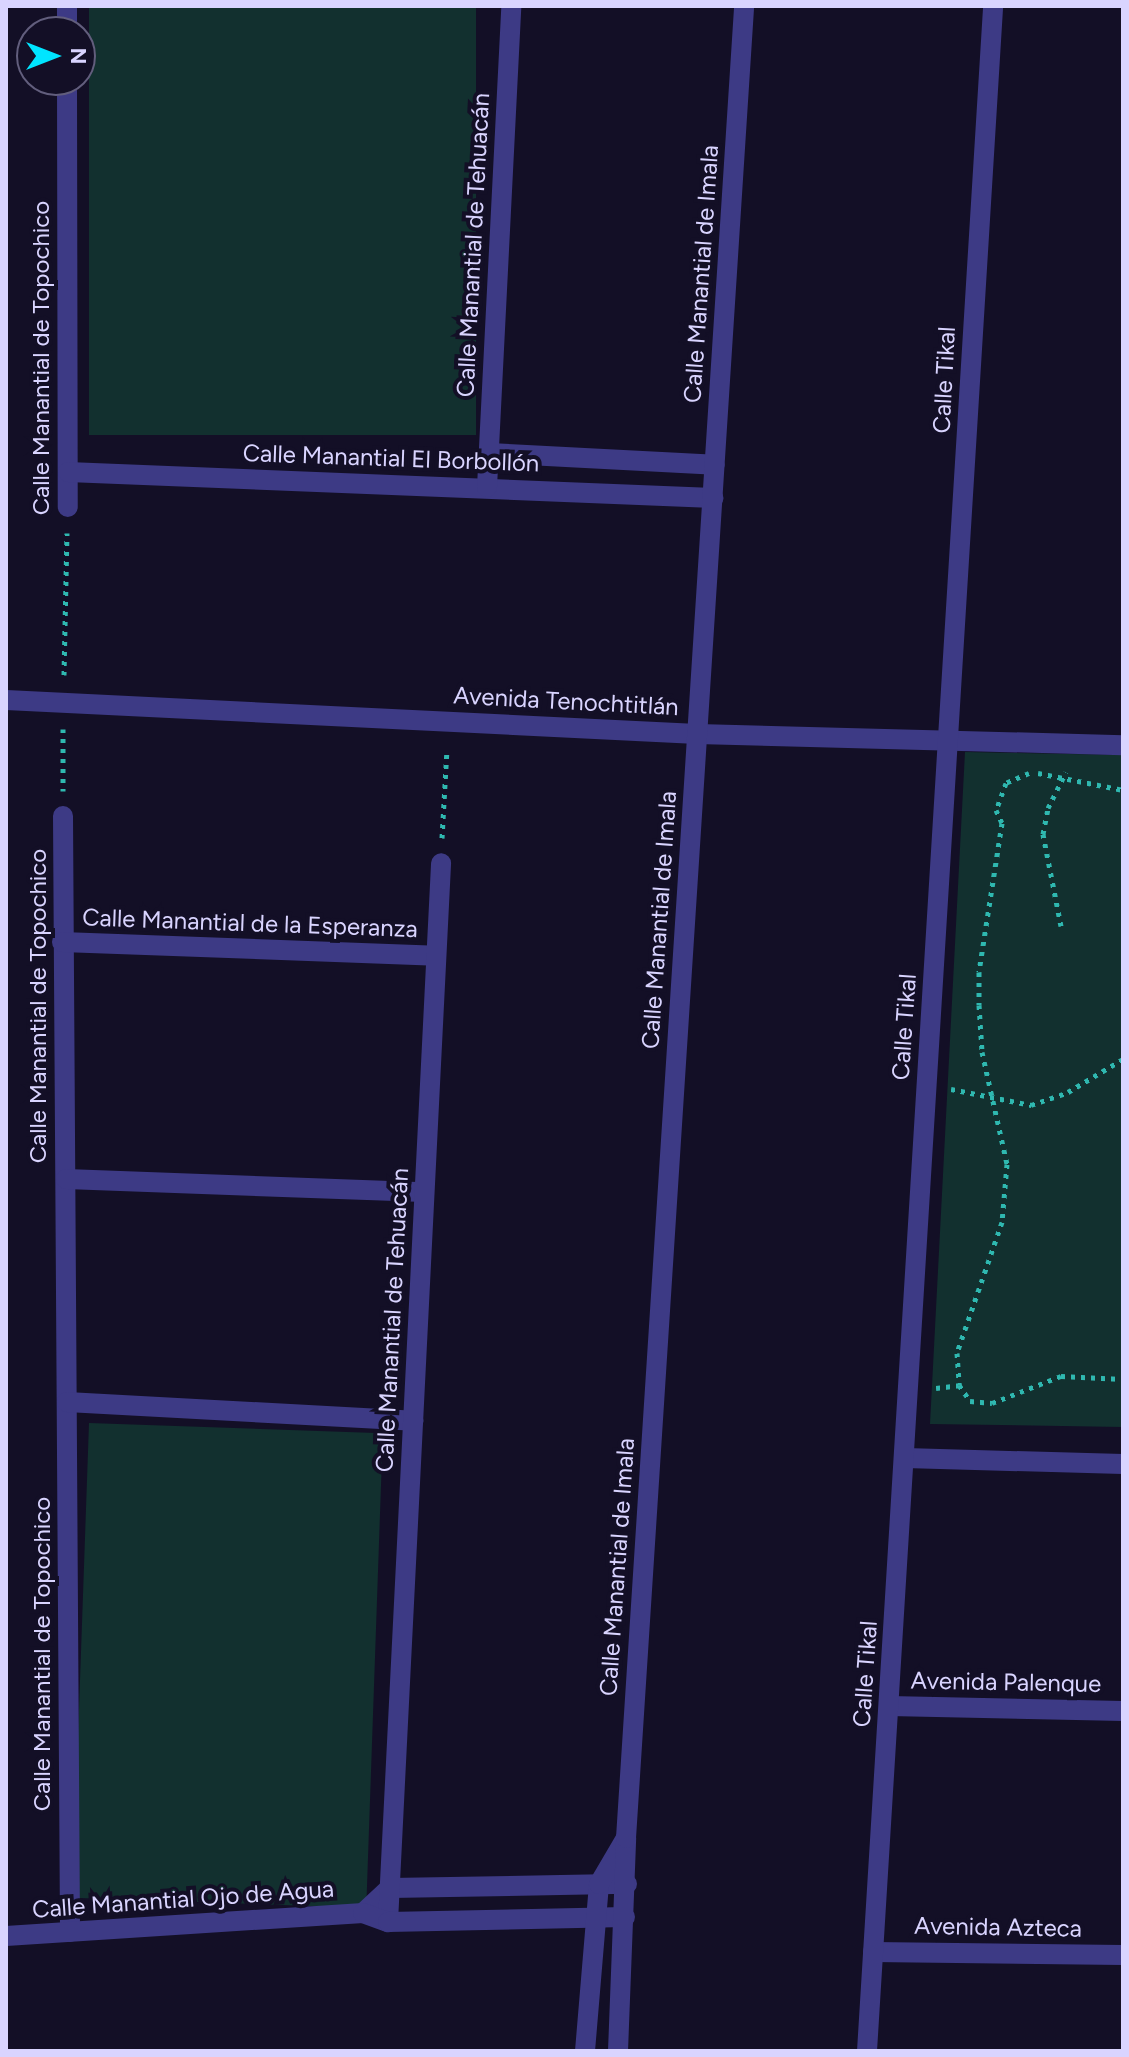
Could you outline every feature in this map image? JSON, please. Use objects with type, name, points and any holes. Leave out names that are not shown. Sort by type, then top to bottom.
[{"type":"street","name":"Calle Manantial de Tehuacán","points":[[487,487],[511,6]]},
{"type":"street","name":"Calle Manantial de Imala","points":[[618,2051],[627,1884],[626,1838],[744,6]]},
{"type":"street","name":"Calle Tikal","points":[[867,2051],[993,6]]},
{"type":"street","name":"Calle Manantial de Topochico","points":[[67,96],[68,507]]},
{"type":"street","name":"Calle Manantial El Borbollón","points":[[489,453],[715,465]]},
{"type":"street","name":"Calle Manantial El Borbollón","points":[[68,472],[713,498]]},
{"type":"street","name":"Avenida Tenochtitlán","points":[[6,700],[697,734],[948,744],[1123,745]]},
{"type":"street","name":"Calle Manantial de Topochico","points":[[63,816],[70,1932]]},
{"type":"street","name":"Calle Manantial de Tehuacán","points":[[388,1922],[441,863]]},
{"type":"street","name":"Calle Manantial de la Esperanza","points":[[62,942],[436,956]]},
{"type":"street","points":[[66,1179],[424,1192]]},
{"type":"street","points":[[67,1402],[413,1421]]},
{"type":"street","points":[[905,1458],[1123,1464]]},
{"type":"street","name":"Avenida Palenque","points":[[889,1706],[1123,1711]]},
{"type":"street","name":"Calle Manantial de Imala","points":[[585,2051],[599,1884],[626,1838]]},
{"type":"street","points":[[390,1888],[627,1884]]},
{"type":"street","name":"Calle Manantial Ojo de Agua","points":[[363,1913],[390,1888]]},
{"type":"street","name":"Calle Manantial Ojo de Agua","points":[[6,1936],[363,1913],[388,1922],[625,1917]]},
{"type":"street","name":"Avenida Azteca","points":[[873,1952],[1123,1955]]},
{"type":"path","name":"Calle Manantial de Topochico","points":[[63,816],[68,507]]},
{"type":"path","points":[[441,863],[448,720]]},
{"type":"path","points":[[1061,926],[1043,834],[1059,780],[1090,744]]},
{"type":"path","points":[[1123,790],[1059,780],[1032,771],[1006,783],[996,810],[1002,823],[999,853],[979,972],[982,1052],[1007,1164],[1002,1222],[967,1313],[957,1353],[959,1385],[970,1401],[992,1403],[1061,1376],[1123,1379]]},
{"type":"path","points":[[927,1086],[992,1094],[1031,1105],[1068,1092],[1123,1059]]},
{"type":"green space","points":[[89,6],[476,6],[476,435],[89,435],[89,96],[96,96],[96,16],[89,16]]},
{"type":"green space","points":[[965,752],[1123,755],[1123,1427],[930,1424]]},
{"type":"green space","points":[[89,1423],[383,1433],[366,1908],[72,1898]]}]
